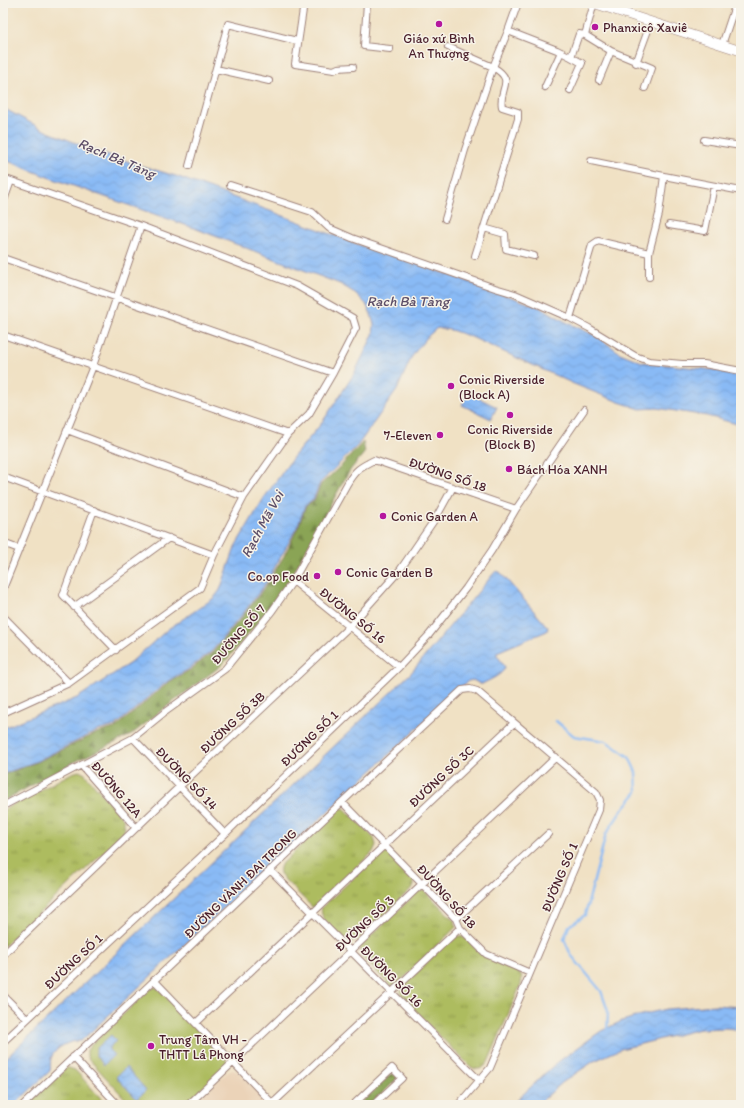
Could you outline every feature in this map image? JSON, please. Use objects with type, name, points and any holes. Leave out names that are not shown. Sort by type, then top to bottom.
[{"type":"main road","points":[[594,3],[741,51]]},
{"type":"street","points":[[304,3],[297,41],[295,64],[334,70],[338,68],[353,67]]},
{"type":"street","points":[[367,3],[364,46],[390,49]]},
{"type":"street","points":[[445,219],[465,150],[493,67],[518,3]]},
{"type":"street","points":[[585,35],[594,3]]},
{"type":"street","points":[[722,45],[736,3]]},
{"type":"street","points":[[636,63],[652,22]]},
{"type":"street","points":[[189,166],[228,24],[297,41]]},
{"type":"street","points":[[508,31],[561,52],[582,63],[570,90]]},
{"type":"street","points":[[571,57],[579,34],[585,35],[636,63],[652,68],[645,88]]},
{"type":"street","points":[[448,47],[503,73],[505,78],[501,103],[502,107],[518,112],[518,119],[475,256]]},
{"type":"street","points":[[599,80],[612,51]]},
{"type":"street","points":[[545,87],[561,52]]},
{"type":"street","points":[[216,69],[269,81]]},
{"type":"street","points":[[704,140],[741,146]]},
{"type":"street","points":[[591,161],[741,191]]},
{"type":"street","points":[[649,277],[649,253],[659,214],[664,176]]},
{"type":"street","points":[[3,178],[141,226],[297,286],[353,318],[356,328],[309,414],[288,434],[244,497],[214,555],[200,588],[69,683],[3,713]]},
{"type":"street","points":[[3,203],[11,181]]},
{"type":"street","points":[[230,185],[312,212],[329,228],[352,238],[515,294],[570,318],[635,356],[649,361],[704,364],[741,371]]},
{"type":"street","points":[[669,225],[705,231],[714,186]]},
{"type":"street","points":[[3,589],[93,366],[141,226]]},
{"type":"street","points":[[484,228],[505,234],[506,249],[534,256]]},
{"type":"street","points":[[570,318],[592,245],[598,241],[649,253]]},
{"type":"street","points":[[3,258],[333,372]]},
{"type":"street","points":[[3,335],[288,434]]},
{"type":"street","name":"ĐƯỜNG SỐ 1","points":[[3,1042],[225,834],[399,667],[429,635],[466,588],[492,550],[516,509],[584,410]]},
{"type":"street","points":[[67,430],[244,497]]},
{"type":"street","name":"ĐƯỜNG SỐ 18","points":[[374,460],[516,509]]},
{"type":"street","name":"ĐƯỜNG SỐ 7","points":[[3,806],[133,738],[165,712],[225,668],[272,611],[293,581],[354,472],[361,466],[374,460]]},
{"type":"street","points":[[3,477],[214,555]]},
{"type":"street","name":"ĐƯỜNG SỐ 3B","points":[[3,955],[350,626],[400,570],[438,516],[453,487]]},
{"type":"street","points":[[94,510],[63,595],[116,650]]},
{"type":"street","points":[[74,607],[169,538]]},
{"type":"street","points":[[3,543],[19,549]]},
{"type":"street","name":"ĐƯỜNG SỐ 16","points":[[293,581],[399,667]]},
{"type":"street","points":[[3,616],[69,683]]},
{"type":"street","name":"ĐƯỜNG VÀNH ĐAI TRONG","points":[[23,1105],[462,690],[470,689],[477,691]]},
{"type":"street","name":"ĐƯỜNG SỐ 1","points":[[458,1105],[490,1068],[599,810],[600,800],[596,792],[477,691]]},
{"type":"street","name":"ĐƯỜNG SỐ 3C","points":[[384,845],[514,723]]},
{"type":"street","name":"ĐƯỜNG SỐ 14","points":[[133,738],[225,834]]},
{"type":"street","name":"ĐƯỜNG SỐ 3","points":[[188,1105],[556,757]]},
{"type":"street","name":"ĐƯỜNG 12A","points":[[81,765],[136,828]]},
{"type":"street","name":"ĐƯỜNG SỐ 18","points":[[342,802],[456,919],[460,928],[486,954],[530,973]]},
{"type":"street","points":[[456,919],[548,834]]},
{"type":"street","points":[[196,1023],[384,845]]},
{"type":"street","name":"ĐƯỜNG SỐ 16","points":[[270,870],[480,1081]]},
{"type":"street","points":[[154,980],[273,1104],[460,928]]},
{"type":"street","points":[[3,995],[27,1020]]},
{"type":"street","points":[[73,1057],[118,1105]]},
{"type":"street","points":[[353,1105],[392,1068],[402,1078],[373,1105]]},
{"type":"shaded area","points":[[233,1070],[238,1072],[270,1105],[193,1105],[228,1072]]},
{"type":"green space","points":[[363,442],[365,452],[351,469],[343,482],[290,579],[269,609],[222,665],[131,735],[80,759],[3,801],[3,775],[37,762],[97,733],[115,728],[169,682],[190,670],[213,652],[265,587],[284,556],[299,525],[306,506],[314,501],[321,484],[341,466]]},
{"type":"green space","points":[[79,771],[85,774],[123,819],[125,827],[123,834],[3,947],[3,810],[72,773]]},
{"type":"green space","points":[[344,808],[374,838],[376,845],[373,852],[315,907],[312,907],[282,877],[280,866],[336,811]]},
{"type":"green space","points":[[382,852],[388,853],[414,880],[414,886],[359,939],[355,941],[345,940],[325,921],[322,907]]},
{"type":"green space","points":[[419,891],[425,891],[454,920],[456,927],[397,985],[391,986],[363,958],[360,953],[360,948],[362,944]]},
{"type":"green space","points":[[459,936],[466,939],[481,955],[512,968],[520,974],[522,978],[521,984],[488,1062],[484,1067],[479,1069],[475,1069],[470,1066],[402,999],[400,993],[403,986],[453,937]]},
{"type":"green space","name":"Trung Tâm VH - THTT Lá Phong","points":[[154,987],[159,989],[227,1061],[225,1066],[185,1105],[131,1105],[87,1057],[87,1050],[91,1045]]},
{"type":"green space","points":[[66,1068],[75,1070],[107,1105],[26,1105]]},
{"type":"green space","points":[[392,1073],[397,1077],[397,1079],[370,1105],[358,1105]]},
{"type":"water","name":"Rạch Bà Tàng","points":[[3,108],[46,131],[86,147],[176,176],[362,246],[422,265],[544,309],[564,321],[598,337],[620,353],[642,362],[741,373],[741,425],[707,416],[657,408],[640,409],[574,384],[469,336],[451,330],[437,328],[429,335],[411,358],[397,390],[358,445],[320,483],[313,500],[305,506],[298,525],[264,586],[212,651],[189,669],[168,681],[115,726],[97,731],[37,761],[3,774],[3,728],[77,698],[130,663],[168,629],[214,598],[220,590],[236,545],[264,498],[294,456],[321,424],[354,374],[373,335],[374,325],[366,304],[355,293],[340,284],[194,228],[45,176],[3,159]]},
{"type":"water","points":[[468,393],[497,407],[491,419],[462,405]]},
{"type":"water","points":[[496,571],[500,572],[548,627],[547,631],[497,652],[497,655],[505,667],[502,672],[482,684],[473,680],[468,681],[81,1041],[68,1043],[56,1051],[51,1058],[50,1071],[14,1105],[3,1105],[3,1061],[411,673]]},
{"type":"water","points":[[715,1005],[741,1007],[741,1030],[726,1028],[700,1029],[621,1049],[594,1061],[563,1082],[537,1105],[512,1105],[555,1064],[601,1031],[622,1021],[649,1013],[667,1009]]},
{"type":"water","points":[[111,1035],[116,1041],[109,1047],[109,1050],[114,1055],[104,1065],[96,1056],[96,1049]]},
{"type":"water","points":[[126,1067],[146,1090],[137,1099],[116,1077]]},
{"type":"waterway","points":[[556,721],[574,736],[606,741],[629,757],[636,772],[637,792],[622,810],[606,834],[585,915],[569,926],[564,939],[571,955],[601,991],[608,1011],[607,1031]]},
{"type":"place","name":"Giáo xứ Bình An Thượng","points":[[439,24]]},
{"type":"place","name":"Phanxicô Xaviê","points":[[595,27]]},
{"type":"place","name":"Conic Riverside (Block A)","points":[[451,386]]},
{"type":"place","name":"Conic Riverside (Block B)","points":[[510,415]]},
{"type":"place","name":"7-Eleven","points":[[440,435]]},
{"type":"place","name":"Bách Hóa XANH","points":[[509,469]]},
{"type":"place","name":"Conic Garden A","points":[[383,516]]},
{"type":"place","name":"Conic Garden B","points":[[338,572]]},
{"type":"place","name":"Co.op Food","points":[[317,576]]},
{"type":"place","name":"Trung Tâm VH - THTT Lá Phong","points":[[151,1046]]},
{"type":"water label","name":"Rạch Mã Voi","points":[[262,524]]}]
